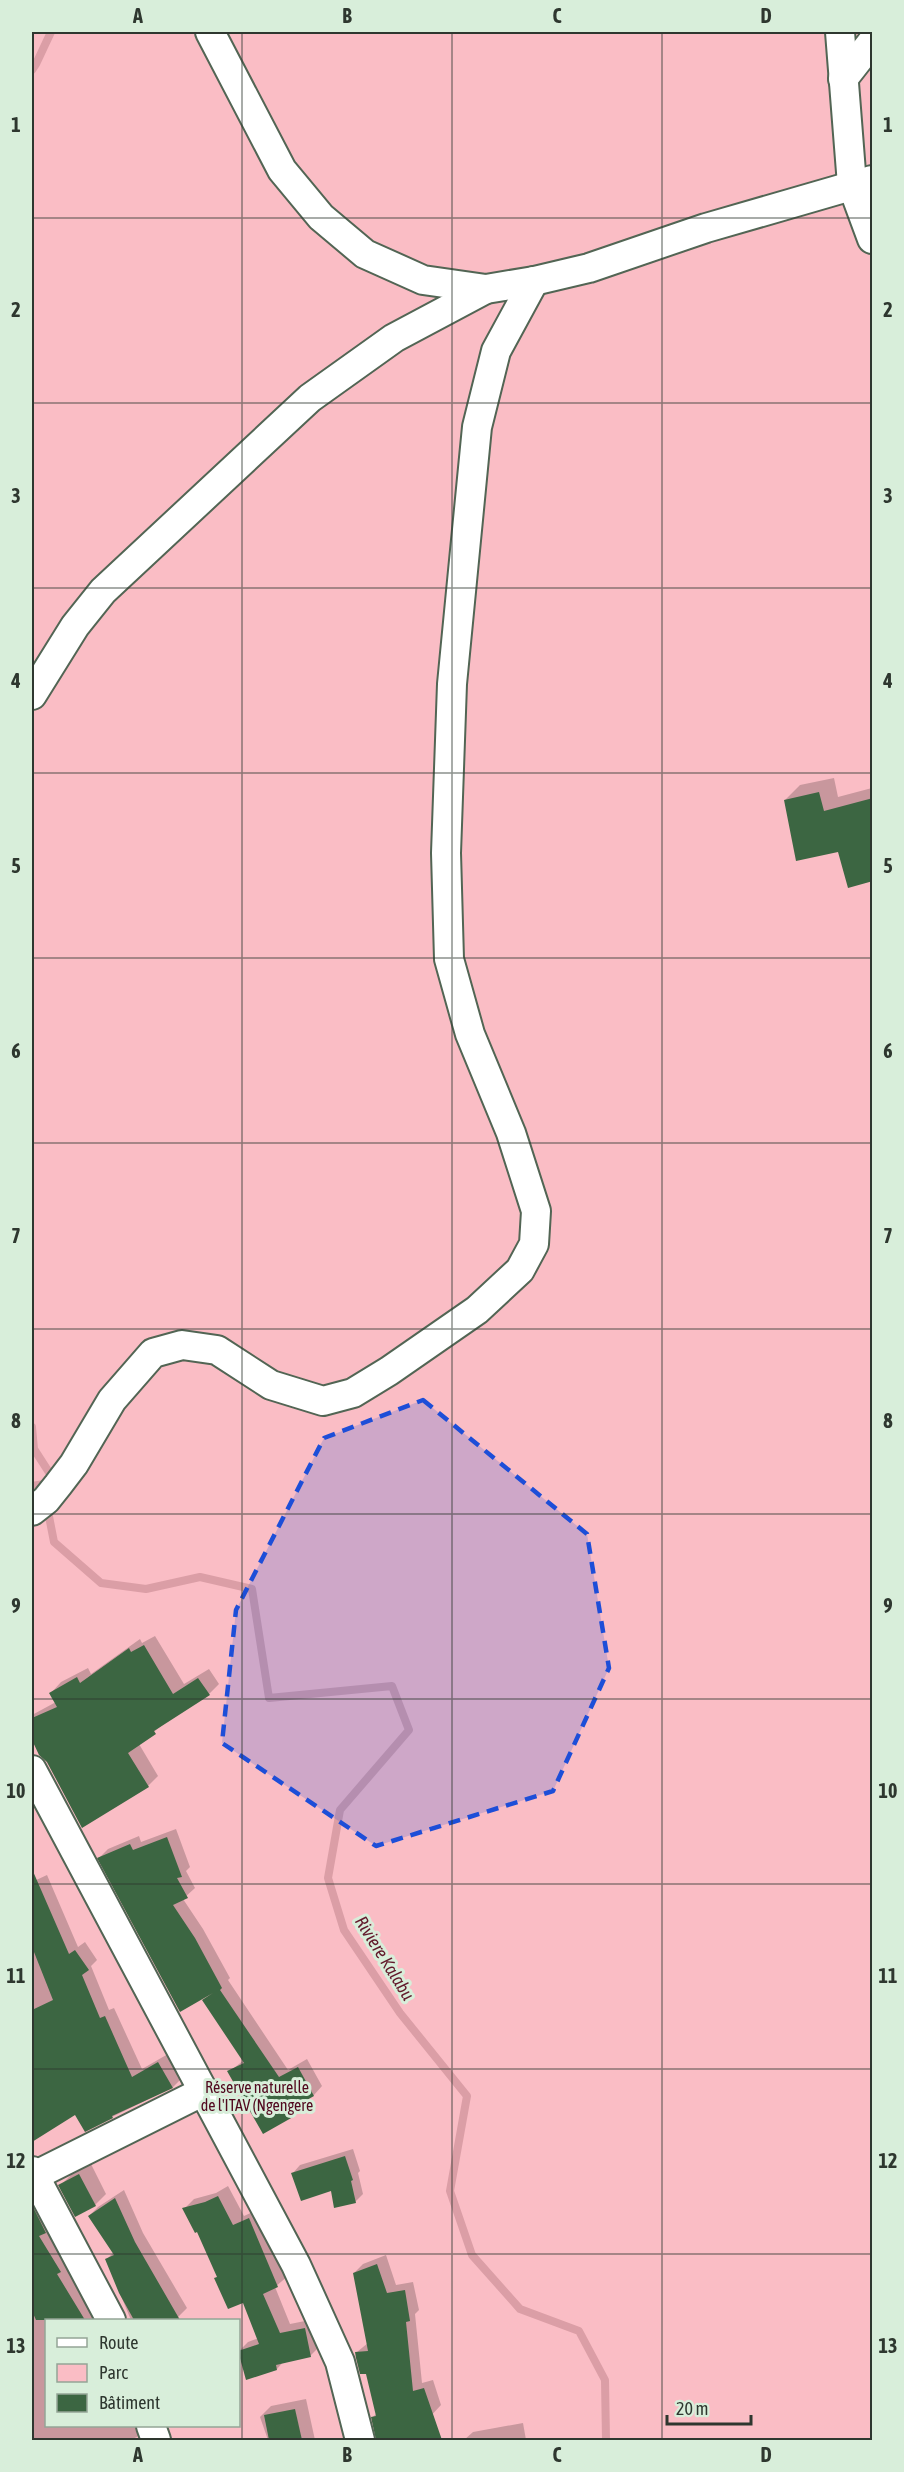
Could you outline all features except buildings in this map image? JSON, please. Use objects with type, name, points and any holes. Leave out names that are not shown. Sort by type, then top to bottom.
[{"type":"street","points":[[210,32],[282,170],[321,218],[365,254],[423,280],[486,289],[534,281],[589,268],[706,228],[862,182]]},
{"type":"street","points":[[840,32],[843,79],[873,239]]},
{"type":"street","points":[[843,79],[873,42]]},
{"type":"street","points":[[32,1510],[46,1500],[58,1485],[74,1464],[112,1400],[153,1353],[182,1345],[217,1350],[271,1385],[323,1401],[352,1393],[389,1371],[477,1310],[520,1270],[534,1244],[536,1211],[511,1133],[470,1034],[449,959],[446,853],[452,684],[477,427],[496,351],[534,281]]},
{"type":"street","points":[[32,695],[75,626],[103,591],[310,398],[394,338],[486,289]]},
{"type":"street","points":[[32,1770],[296,2265],[340,2362],[360,2440]]},
{"type":"street","points":[[110,2319],[33,2175],[204,2091]]},
{"type":"highlighted area","points":[[423,1400],[587,1534],[609,1668],[553,1791],[376,1846],[222,1743],[236,1610],[324,1438]]},
{"type":"green space","name":"Réserve naturelle de l'ITAV (Ngengere","points":[[32,32],[872,32],[872,2440],[32,2440]]},
{"type":"waterway","points":[[32,70],[51,32]]},
{"type":"waterway","points":[[32,1427],[34,1449],[52,1477],[49,1480]]},
{"type":"waterway","points":[[32,1486],[44,1484]]},
{"type":"waterway","name":"Riviere Kalabu","points":[[47,1506],[54,1542],[101,1583],[146,1589],[200,1577],[252,1589],[269,1698],[392,1686],[409,1730],[340,1810],[328,1878],[344,1930],[400,2013],[467,2096],[450,2191],[472,2255],[520,2309],[579,2331],[605,2380],[606,2440]]}]
